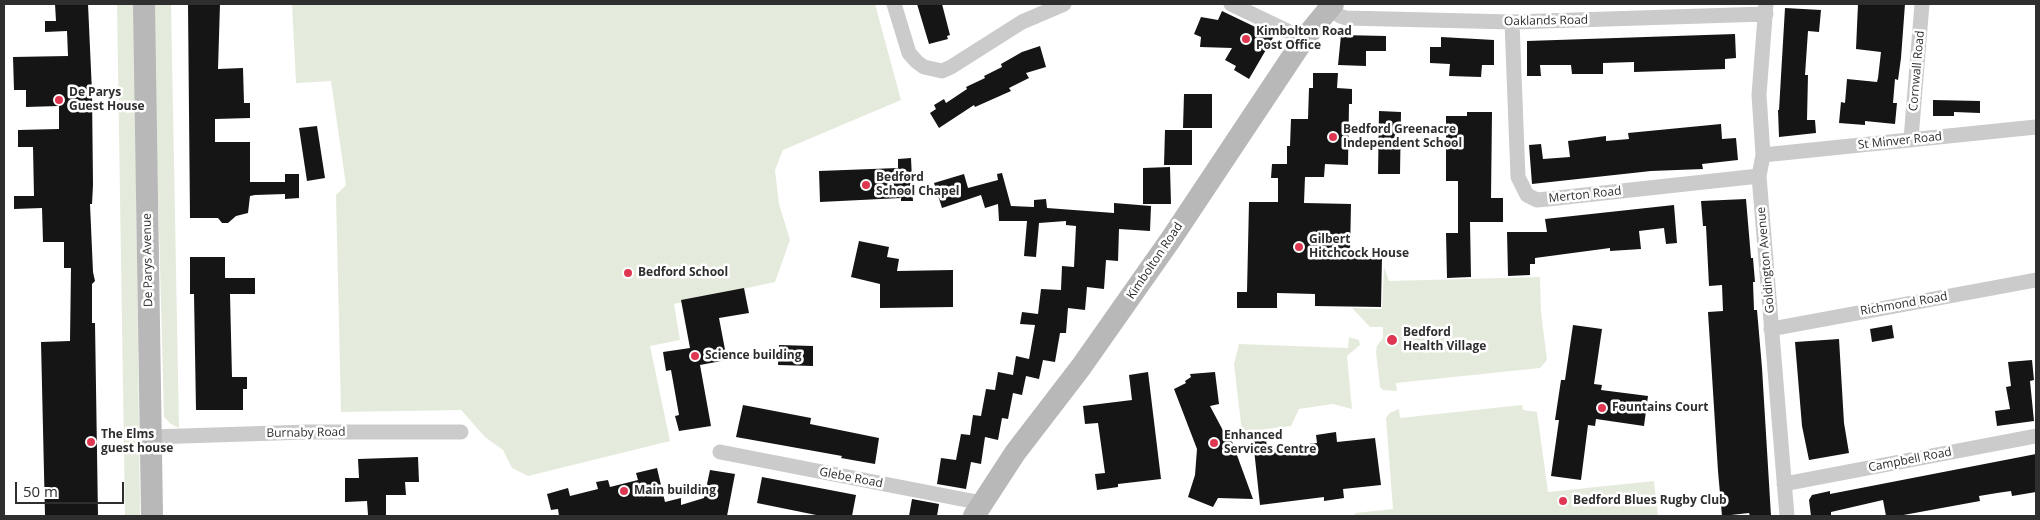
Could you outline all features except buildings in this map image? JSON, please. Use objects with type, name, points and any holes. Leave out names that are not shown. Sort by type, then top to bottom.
[{"type":"main road","name":"De Parys Avenue","points":[[144,4],[152,516]]},
{"type":"main road","name":"Kimbolton Road","points":[[978,509],[1015,453],[1081,367],[1135,291],[1304,39],[1332,6]]},
{"type":"street","points":[[894,4],[909,53],[924,67],[942,71],[1022,22],[1064,4]]},
{"type":"street","points":[[1231,4],[1304,39]]},
{"type":"street","name":"Cornwall Road","points":[[1911,139],[1922,4]]},
{"type":"street","name":"Oaklands Road","points":[[1332,6],[1340,16],[1346,18],[1512,22],[1766,9]]},
{"type":"street","name":"Goldington Avenue","points":[[1766,9],[1759,94],[1763,155],[1759,176],[1787,516]]},
{"type":"street","name":"Merton Road","points":[[1512,22],[1518,177],[1527,195],[1537,200],[1759,176]]},
{"type":"street","name":"St Minver Road","points":[[1763,155],[2036,127]]},
{"type":"street","name":"Richmond Road","points":[[1771,329],[2036,280]]},
{"type":"street","name":"Burnaby Road","points":[[151,437],[308,432],[461,432]]},
{"type":"street","name":"Campbell Road","points":[[1784,484],[2036,436]]},
{"type":"street","name":"Glebe Road","points":[[720,452],[978,509]]},
{"type":"green space","points":[[117,4],[134,4],[140,516],[125,516]]},
{"type":"green space","points":[[153,4],[171,4],[179,428],[171,424],[164,417]]},
{"type":"green space","name":"Bedford School","points":[[292,4],[875,4],[901,100],[783,150],[775,170],[779,204],[790,240],[775,282],[674,304],[680,340],[650,346],[670,441],[528,476],[512,468],[503,450],[485,437],[461,410],[341,412],[336,195],[346,185],[331,81],[296,83]]},
{"type":"green space","points":[[1384,267],[1389,281],[1540,277],[1541,312],[1547,360],[1540,368],[1396,383],[1397,391],[1383,390],[1380,387],[1376,352],[1377,346],[1383,338],[1383,327],[1370,327],[1352,308],[1382,309]]},
{"type":"green space","points":[[1349,337],[1359,340],[1360,345],[1347,356],[1352,409],[1333,404],[1299,409],[1291,426],[1242,432],[1234,364],[1239,344],[1348,348]]},
{"type":"green space","points":[[1522,405],[1523,410],[1537,412],[1548,492],[1654,481],[1658,516],[1355,516],[1355,513],[1393,509],[1386,418],[1390,413],[1399,409],[1400,418]]},
{"type":"place","name":"Kimbolton Road Post Office","points":[[1246,39]]},
{"type":"place","name":"De Parys Guest House","points":[[59,100]]},
{"type":"place","name":"Bedford Greenacre Independent School","points":[[1333,137]]},
{"type":"place","name":"Bedford School Chapel","points":[[866,185]]},
{"type":"place","name":"Gilbert Hitchcock House","points":[[1299,247]]},
{"type":"place","name":"Bedford School","points":[[628,273]]},
{"type":"place","name":"Bedford Health Village","points":[[1392,340]]},
{"type":"place","name":"Science building","points":[[695,356]]},
{"type":"place","name":"Fountains Court","points":[[1602,408]]},
{"type":"place","name":"The Elms guest house","points":[[91,442]]},
{"type":"place","name":"Enhanced Services Centre","points":[[1214,443]]},
{"type":"place","name":"Main building","points":[[624,491]]},
{"type":"place","name":"Bedford Blues Rugby Club","points":[[1563,501]]}]
